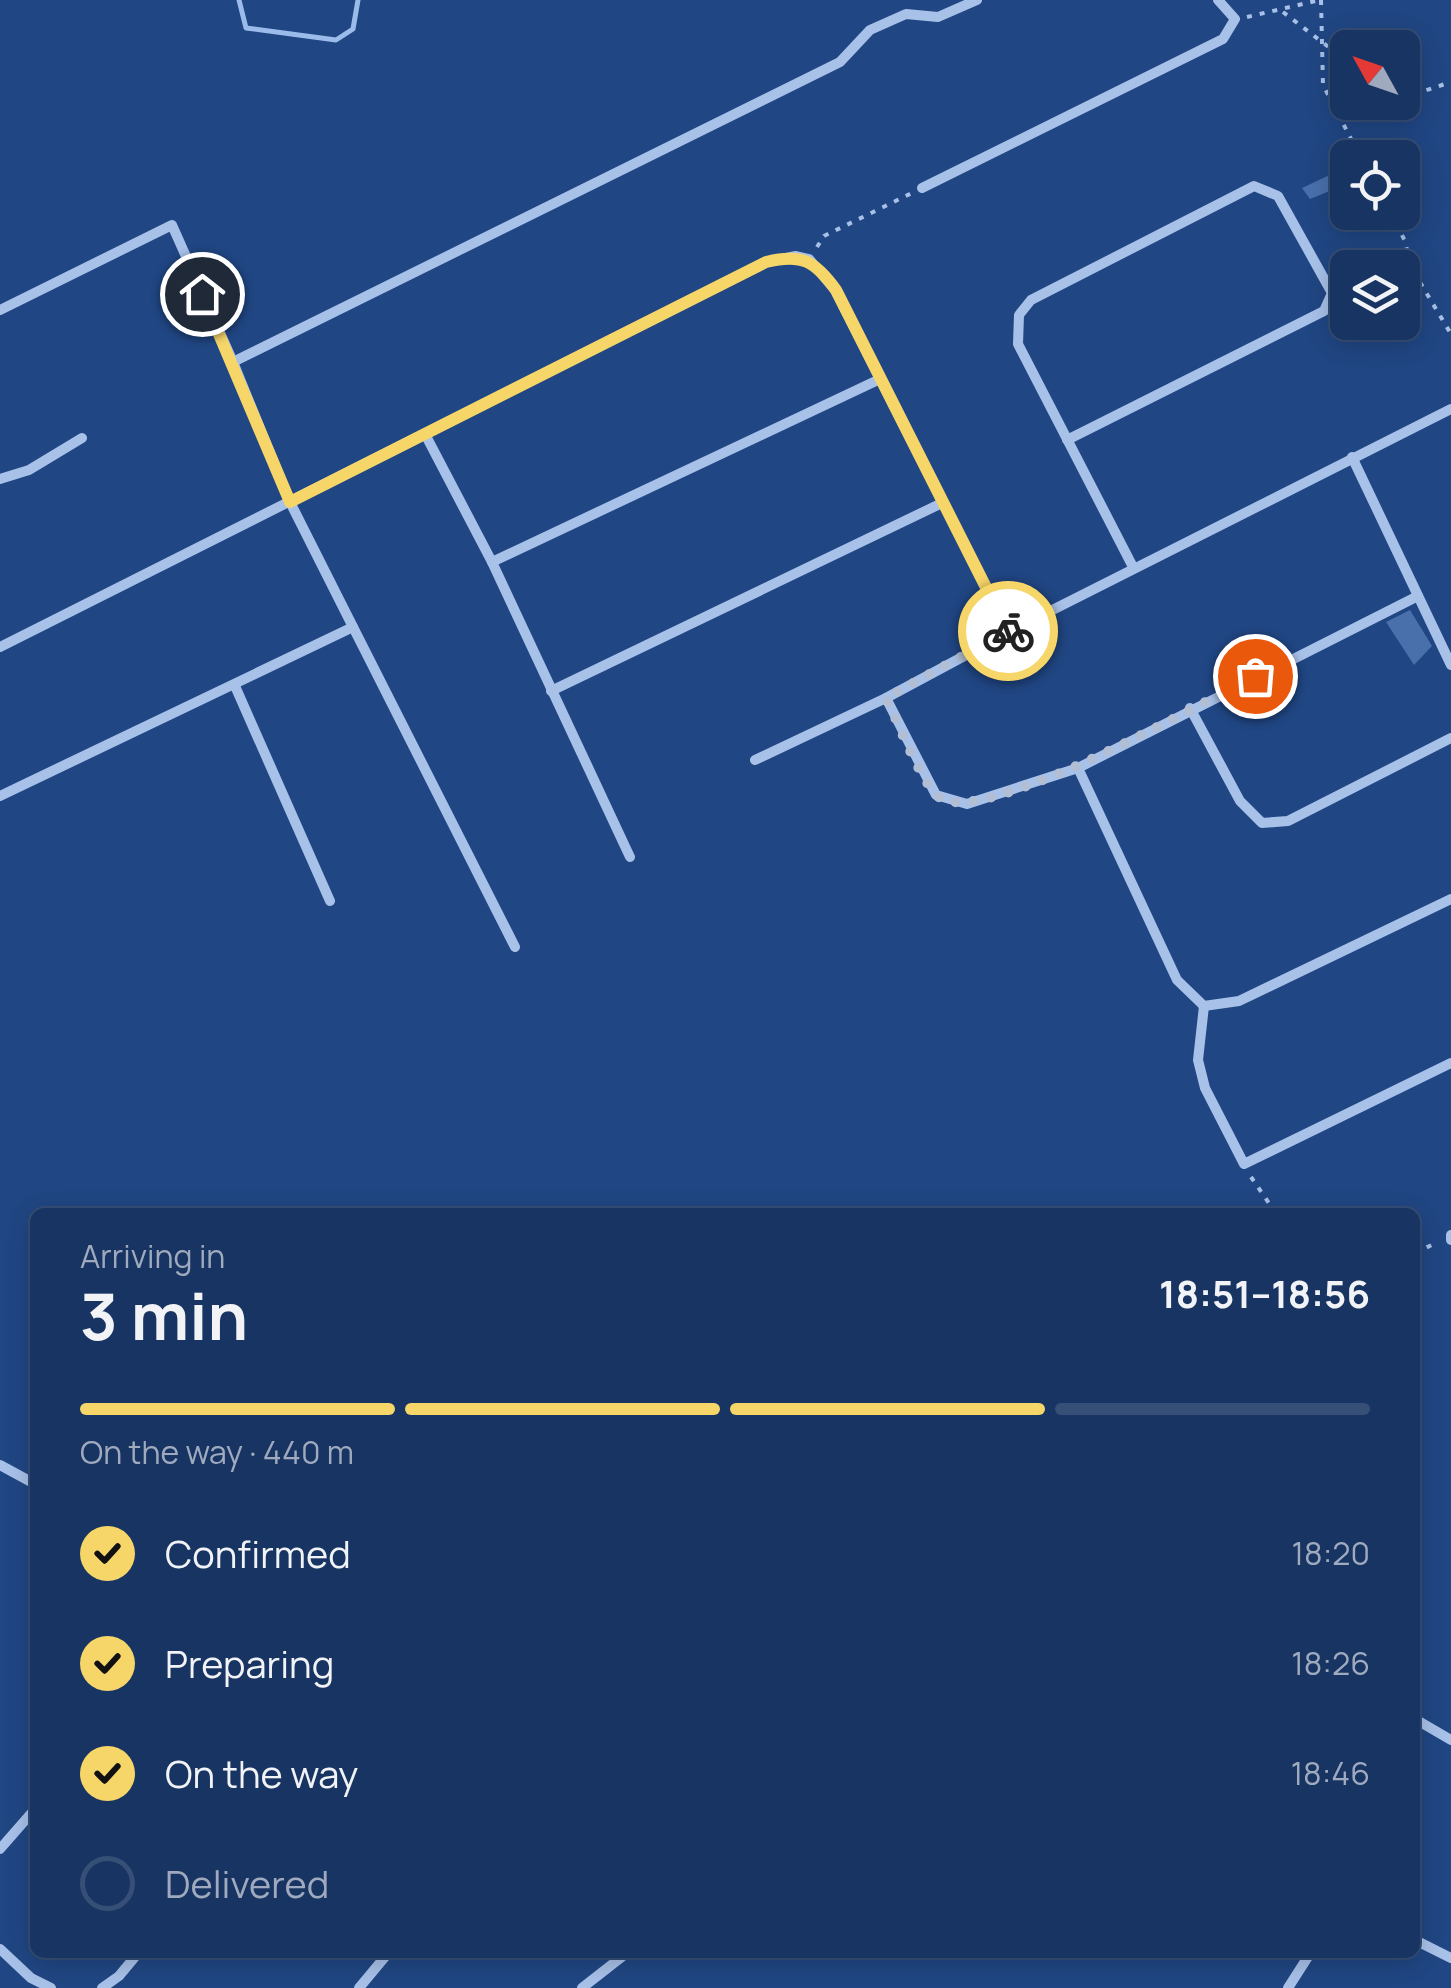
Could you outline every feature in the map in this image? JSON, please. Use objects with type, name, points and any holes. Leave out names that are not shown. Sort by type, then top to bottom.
[{"type":"street","points":[[233,362],[840,62],[870,30],[906,14],[938,17],[977,0]]},
{"type":"street","points":[[922,188],[1223,38],[1235,19],[1218,0]]},
{"type":"street","points":[[1067,440],[1324,311],[1332,294],[1278,196],[1254,186],[1031,300],[1019,315],[1018,344],[1067,440],[1133,566]]},
{"type":"street","points":[[0,310],[172,225],[290,502],[515,946]]},
{"type":"street","points":[[0,647],[766,262],[796,256],[809,259],[836,290],[878,380],[1009,632]]},
{"type":"street","points":[[492,562],[878,380]]},
{"type":"street","points":[[755,760],[886,698],[1133,566],[1451,410]]},
{"type":"street","points":[[425,434],[492,562],[630,858]]},
{"type":"street","points":[[0,479],[29,470],[82,438]]},
{"type":"street","points":[[1352,457],[1451,664]]},
{"type":"street","points":[[550,691],[942,502]]},
{"type":"street","points":[[886,698],[931,787],[942,800],[968,804],[1078,768],[1418,596]]},
{"type":"street","points":[[0,796],[353,627]]},
{"type":"street","points":[[235,686],[330,900]]},
{"type":"street","points":[[1190,708],[1240,801],[1262,823],[1288,820],[1451,738]]},
{"type":"street","points":[[1078,768],[1176,980],[1204,1006]]},
{"type":"street","points":[[1204,1006],[1239,1000],[1451,899]]},
{"type":"street","points":[[1204,1006],[1198,1060],[1204,1088],[1244,1164],[1451,1063]]},
{"type":"street","points":[[0,1464],[30,1481]]},
{"type":"street","points":[[1420,1722],[1451,1740]]},
{"type":"street","points":[[0,1849],[30,1815]]},
{"type":"street","points":[[1420,1942],[1451,1958]]},
{"type":"street","points":[[0,1948],[30,1983],[50,1988]]},
{"type":"street","points":[[102,1988],[120,1976],[134,1958]]},
{"type":"street","points":[[359,1988],[385,1958]]},
{"type":"street","points":[[582,1988],[620,1958]]},
{"type":"street","points":[[1288,1988],[1307,1958]]},
{"type":"path","points":[[1235,19],[1283,12],[1320,0],[1323,85],[1352,140]]},
{"type":"path","points":[[1283,12],[1330,48]]},
{"type":"path","points":[[1420,92],[1451,82]]},
{"type":"path","points":[[809,259],[824,236],[922,188]]},
{"type":"path","points":[[1420,283],[1451,334]]},
{"type":"path","points":[[1244,1164],[1271,1208]]},
{"type":"path","points":[[1420,1251],[1450,1237]]},
{"type":"building","points":[[1330,175],[1330,191],[1310,199],[1302,188]]},
{"type":"building","points":[[1410,610],[1432,646],[1414,665],[1386,622]]},
{"type":"waterway","points":[[239,0],[246,28],[336,40],[353,29],[358,0]]},
{"type":"way so far","points":[[1008,631],[886,698],[931,787],[942,800],[968,804],[1078,768],[1255,676]]},
{"type":"route","points":[[202,294],[290,502],[766,262],[796,256],[809,259],[836,290],[878,380],[1008,631]]}]
